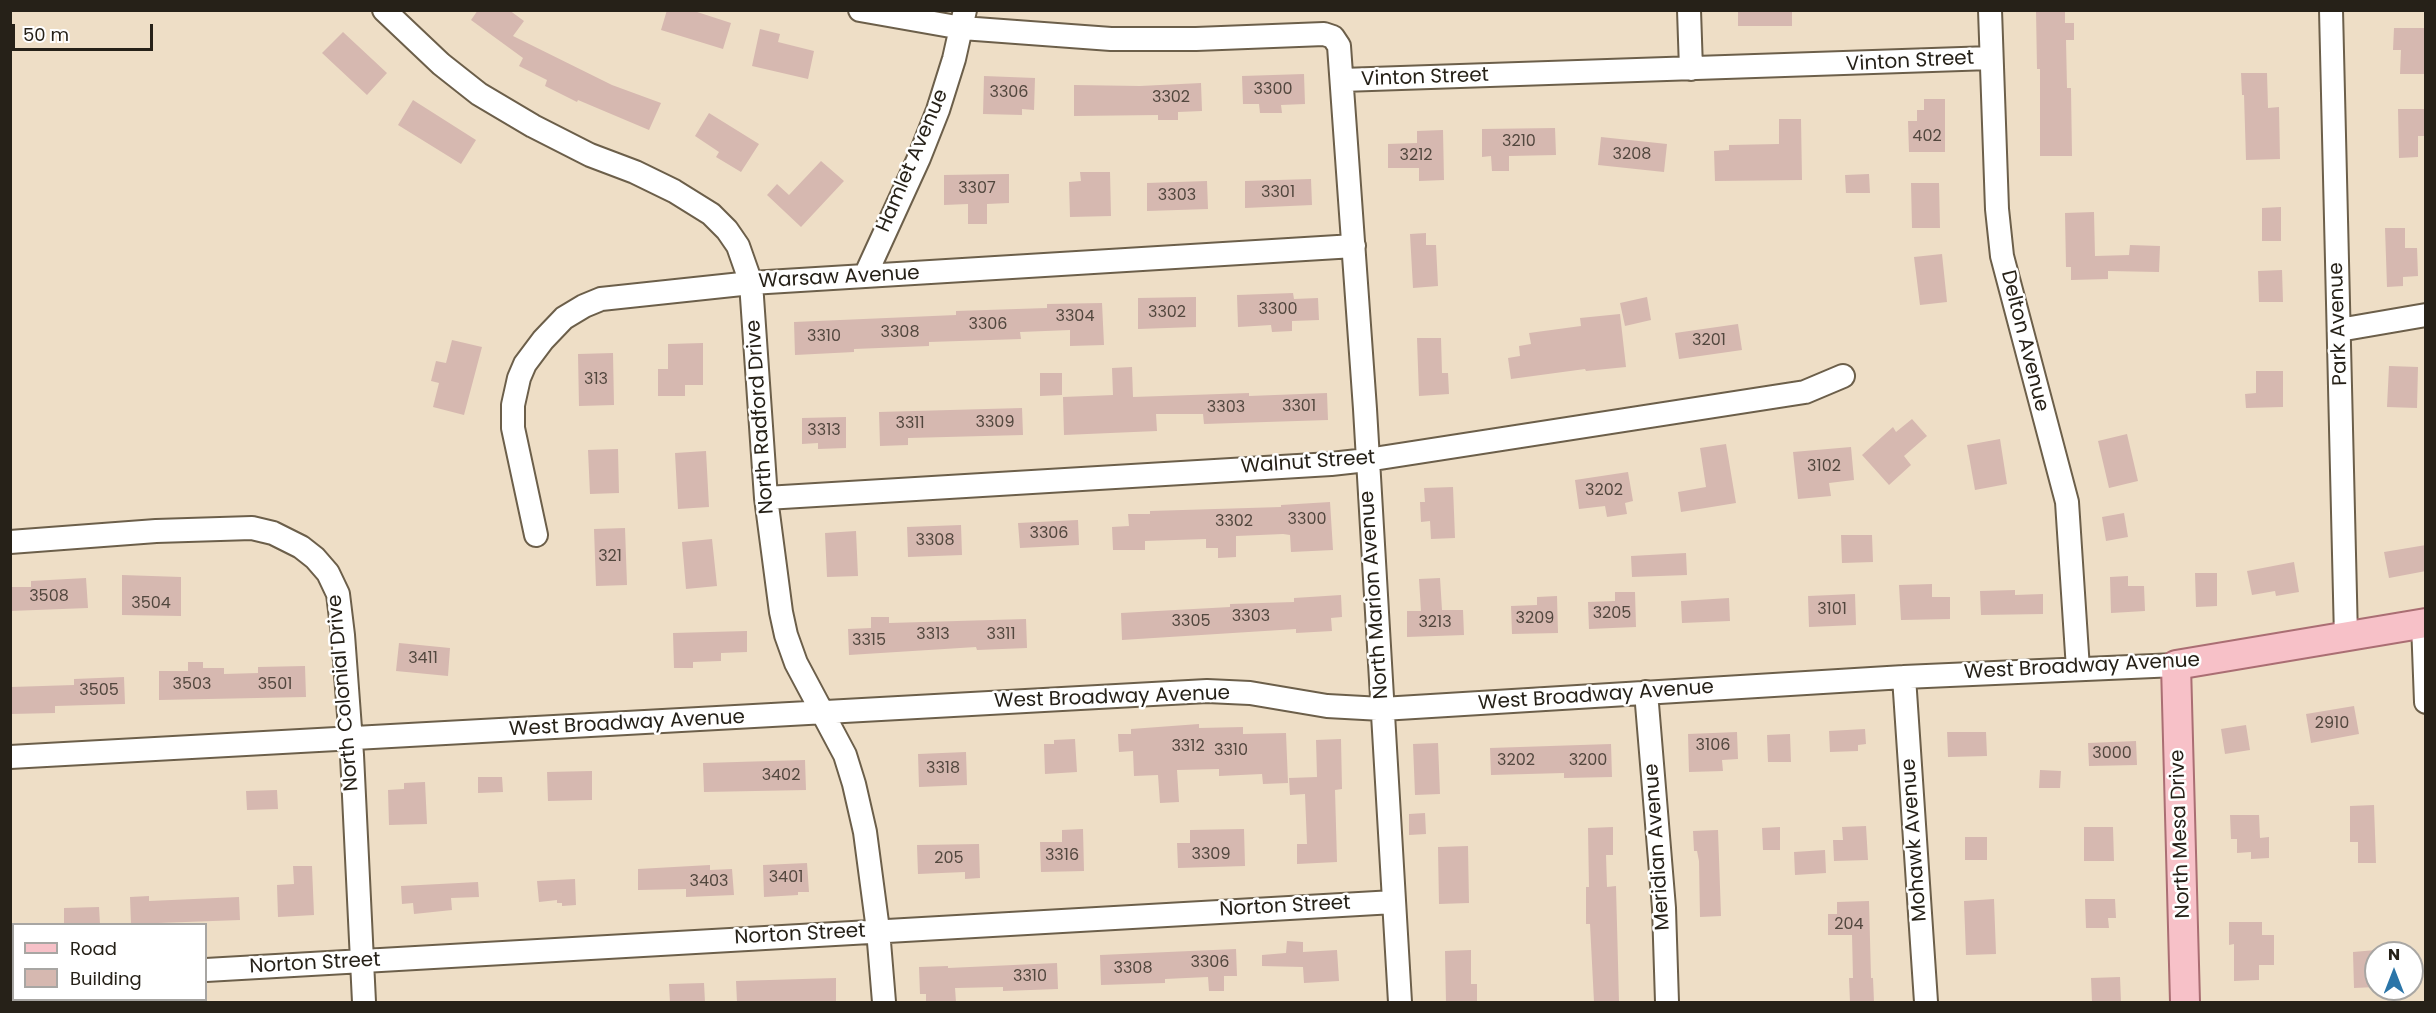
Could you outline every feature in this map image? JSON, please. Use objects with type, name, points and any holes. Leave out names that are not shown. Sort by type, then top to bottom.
[{"type":"main road","name":"West Broadway Avenue","points":[[2176,665],[2424,623]]},
{"type":"main road","name":"North Mesa Drive","points":[[2176,665],[2186,1002]]},
{"type":"street","name":"North Radford Drive","points":[[384,10],[441,64],[479,93],[533,126],[590,155],[635,172],[674,191],[711,214],[728,230],[738,246],[751,283],[766,498],[772,555],[786,635],[796,663],[845,756],[854,784],[865,832],[878,930],[884,1002]]},
{"type":"street","name":"Vinton Street","points":[[860,10],[963,19],[1111,39],[1196,39],[1324,34],[1333,37],[1339,46],[1342,80],[1991,58]]},
{"type":"street","points":[[1689,10],[1691,69]]},
{"type":"street","name":"Delton Avenue","points":[[1990,10],[1997,209],[2002,256],[2067,502],[2078,669]]},
{"type":"street","name":"Park Avenue","points":[[2331,10],[2346,637]]},
{"type":"street","name":"Hamlet Avenue","points":[[865,276],[919,158],[938,110],[963,19]]},
{"type":"street","name":"North Marion Avenue","points":[[1342,80],[1400,1002]]},
{"type":"street","name":"Warsaw Avenue","points":[[536,535],[513,428],[513,405],[519,378],[525,364],[564,318],[601,299],[751,283],[1354,246]]},
{"type":"street","points":[[2339,330],[2426,315]]},
{"type":"street","name":"Walnut Street","points":[[766,498],[1367,460],[1805,392],[1844,376]]},
{"type":"street","name":"North Colonial Drive","points":[[10,542],[235,527],[252,528],[273,533],[301,547],[328,573],[338,594],[350,740],[364,1002]]},
{"type":"street","points":[[2424,623],[2426,702]]},
{"type":"street","name":"West Broadway Avenue","points":[[10,757],[1207,691],[1250,693],[1327,706],[1382,709],[1904,677],[2176,665]]},
{"type":"street","name":"Mohawk Avenue","points":[[1904,677],[1926,1002]]},
{"type":"street","name":"Meridian Avenue","points":[[1646,693],[1664,908],[1667,1002]]},
{"type":"street","name":"Norton Street","points":[[207,970],[1395,902]]},
{"type":"building","points":[[478,10],[509,10],[524,21],[513,36],[612,85],[661,103],[649,130],[578,100],[577,102],[545,86],[547,80],[519,66],[523,58],[471,20]]},
{"type":"building","points":[[667,10],[691,10],[731,23],[723,49],[661,30]]},
{"type":"building","points":[[1738,10],[1792,10],[1792,26],[1738,26]]},
{"type":"building","points":[[2036,10],[2065,10],[2065,23],[2074,23],[2074,40],[2066,40],[2067,88],[2071,88],[2072,156],[2040,156],[2040,69],[2037,69]]},
{"type":"building","points":[[2394,28],[2426,28],[2426,74],[2400,74],[2401,50],[2393,50]]},
{"type":"building","points":[[760,29],[780,34],[778,42],[814,51],[808,79],[752,66]]},
{"type":"building","points":[[343,32],[387,73],[367,95],[322,53]]},
{"type":"building","points":[[2241,73],[2267,73],[2268,108],[2279,107],[2280,159],[2246,160]]},
{"type":"building","points":[[1304,74],[1305,104],[1281,105],[1282,113],[1260,113],[1259,104],[1243,104],[1242,76]]},
{"type":"building","points":[[984,76],[1035,78],[1034,110],[1022,109],[1022,115],[983,114]]},
{"type":"building","points":[[1201,83],[1202,111],[1178,112],[1178,120],[1158,120],[1158,115],[1074,116],[1074,85],[1140,86]]},
{"type":"building","points":[[1924,99],[1945,99],[1945,152],[1909,152],[1908,121],[1917,121],[1917,110],[1924,110]]},
{"type":"building","points":[[413,100],[476,140],[461,164],[398,125]]},
{"type":"building","points":[[2398,109],[2426,109],[2426,136],[2418,136],[2418,157],[2399,158]]},
{"type":"building","points":[[709,113],[759,144],[741,172],[716,157],[719,152],[695,136]]},
{"type":"building","points":[[1779,119],[1801,119],[1802,180],[1715,181],[1714,151],[1729,150],[1729,145],[1779,144]]},
{"type":"building","points":[[1555,128],[1556,155],[1509,156],[1509,171],[1492,171],[1491,156],[1482,157],[1482,129]]},
{"type":"building","points":[[1443,130],[1444,180],[1419,181],[1419,168],[1388,168],[1388,144],[1417,143],[1417,131]]},
{"type":"building","points":[[1601,137],[1667,144],[1664,172],[1598,165]]},
{"type":"building","points":[[821,161],[844,181],[801,227],[767,195],[777,184],[789,195]]},
{"type":"building","points":[[1080,172],[1110,172],[1111,216],[1070,217],[1069,182],[1081,181]]},
{"type":"building","points":[[1009,174],[1009,203],[987,204],[987,224],[968,224],[968,204],[944,205],[944,175]]},
{"type":"building","points":[[1869,174],[1870,193],[1846,193],[1845,175]]},
{"type":"building","points":[[1311,179],[1312,205],[1245,208],[1245,181]]},
{"type":"building","points":[[1207,181],[1208,209],[1147,211],[1147,183]]},
{"type":"building","points":[[1911,183],[1939,183],[1940,228],[1912,228]]},
{"type":"building","points":[[2281,207],[2281,241],[2262,241],[2262,208]]},
{"type":"building","points":[[2094,212],[2095,256],[2129,255],[2130,245],[2160,246],[2159,272],[2108,271],[2108,279],[2071,280],[2071,267],[2066,267],[2065,213]]},
{"type":"building","points":[[2385,228],[2405,228],[2405,248],[2417,248],[2418,276],[2403,277],[2403,286],[2387,287]]},
{"type":"building","points":[[1426,233],[1426,245],[1436,245],[1438,286],[1413,288],[1410,234]]},
{"type":"building","points":[[1942,254],[1947,302],[1920,305],[1914,257]]},
{"type":"building","points":[[2282,270],[2283,302],[2259,302],[2258,271]]},
{"type":"building","points":[[1293,293],[1294,299],[1318,298],[1319,320],[1292,321],[1292,331],[1272,332],[1271,325],[1238,327],[1237,295]]},
{"type":"building","points":[[1196,297],[1196,327],[1138,329],[1138,298]]},
{"type":"building","points":[[1647,297],[1651,320],[1625,326],[1620,303]]},
{"type":"building","points":[[1102,303],[1104,345],[1070,346],[1070,330],[1020,332],[1021,339],[929,342],[929,346],[854,349],[854,352],[795,355],[794,322],[956,315],[956,311],[1047,308],[1047,304]]},
{"type":"building","points":[[1620,314],[1626,367],[1586,371],[1585,369],[1511,379],[1508,358],[1520,356],[1519,346],[1531,344],[1529,333],[1581,326],[1580,318]]},
{"type":"building","points":[[1738,324],[1742,350],[1679,359],[1675,333]]},
{"type":"building","points":[[1417,338],[1441,338],[1442,373],[1448,373],[1449,394],[1419,396]]},
{"type":"building","points":[[452,340],[482,347],[464,415],[433,407],[439,383],[431,381],[436,361],[446,363]]},
{"type":"building","points":[[703,343],[703,385],[685,385],[685,396],[658,396],[658,369],[668,369],[668,344]]},
{"type":"building","points":[[613,353],[614,405],[579,406],[578,354]]},
{"type":"building","points":[[2389,366],[2418,367],[2417,408],[2387,407]]},
{"type":"building","points":[[1132,367],[1133,397],[1327,393],[1328,420],[1204,424],[1203,414],[1156,414],[1157,431],[1064,435],[1063,397],[1113,395],[1112,368]]},
{"type":"building","points":[[2256,371],[2283,371],[2283,407],[2246,408],[2245,394],[2256,393]]},
{"type":"building","points":[[1040,373],[1062,373],[1062,395],[1040,396]]},
{"type":"building","points":[[1022,408],[1023,435],[908,438],[908,445],[880,446],[879,412]]},
{"type":"building","points":[[846,417],[846,448],[818,449],[818,443],[802,444],[802,418]]},
{"type":"building","points":[[1912,419],[1927,436],[1904,456],[1911,465],[1889,485],[1862,455],[1893,427],[1896,432]]},
{"type":"building","points":[[2127,434],[2138,481],[2109,488],[2098,441]]},
{"type":"building","points":[[2000,439],[2007,484],[1975,490],[1967,445]]},
{"type":"building","points":[[1726,444],[1736,503],[1681,512],[1678,492],[1706,487],[1700,448]]},
{"type":"building","points":[[1851,447],[1854,480],[1829,483],[1831,496],[1798,499],[1793,452]]},
{"type":"building","points":[[618,449],[619,493],[590,494],[588,450]]},
{"type":"building","points":[[706,451],[709,507],[678,509],[675,453]]},
{"type":"building","points":[[1628,472],[1633,501],[1625,503],[1627,514],[1607,517],[1605,506],[1579,509],[1575,480]]},
{"type":"building","points":[[1453,487],[1455,538],[1431,539],[1430,521],[1421,522],[1420,502],[1425,502],[1424,488]]},
{"type":"building","points":[[1330,502],[1333,550],[1291,552],[1290,535],[1283,534],[1236,536],[1236,557],[1218,558],[1218,548],[1206,548],[1206,539],[1145,541],[1145,550],[1113,550],[1112,527],[1129,526],[1128,514],[1150,514],[1150,511],[1281,507],[1281,505]]},
{"type":"building","points":[[2124,513],[2128,537],[2106,541],[2102,517]]},
{"type":"building","points":[[1078,520],[1079,545],[1020,548],[1018,523]]},
{"type":"building","points":[[961,525],[962,555],[908,557],[907,527]]},
{"type":"building","points":[[625,528],[627,585],[596,586],[594,529]]},
{"type":"building","points":[[856,531],[858,576],[827,577],[825,533]]},
{"type":"building","points":[[1841,535],[1872,535],[1873,562],[1842,563]]},
{"type":"building","points":[[712,539],[717,586],[686,589],[682,542]]},
{"type":"building","points":[[2426,545],[2426,571],[2389,578],[2384,552]]},
{"type":"building","points":[[1686,553],[1687,575],[1632,577],[1631,556]]},
{"type":"building","points":[[2294,562],[2299,592],[2276,596],[2275,591],[2252,595],[2247,571]]},
{"type":"building","points":[[2195,573],[2217,573],[2217,606],[2196,607]]},
{"type":"building","points":[[122,575],[181,577],[181,616],[122,615]]},
{"type":"building","points":[[2128,576],[2128,586],[2144,586],[2145,611],[2111,613],[2110,577]]},
{"type":"building","points":[[86,578],[88,608],[10,611],[10,587],[31,587],[31,581]]},
{"type":"building","points":[[1440,578],[1442,610],[1463,610],[1464,635],[1407,637],[1407,611],[1421,611],[1419,579]]},
{"type":"building","points":[[1932,584],[1932,597],[1950,597],[1950,619],[1901,620],[1899,585]]},
{"type":"building","points":[[2015,590],[2015,595],[2043,594],[2043,614],[1981,615],[1980,591]]},
{"type":"building","points":[[1615,592],[1635,592],[1636,627],[1589,629],[1588,602],[1615,601]]},
{"type":"building","points":[[1855,594],[1856,625],[1809,627],[1808,596]]},
{"type":"building","points":[[1341,595],[1342,617],[1331,618],[1332,631],[1296,633],[1296,629],[1122,640],[1121,613],[1230,607],[1230,604],[1294,602],[1294,598]]},
{"type":"building","points":[[1557,596],[1558,633],[1512,634],[1511,606],[1537,605],[1537,597]]},
{"type":"building","points":[[1729,598],[1730,621],[1682,623],[1681,601]]},
{"type":"building","points":[[871,617],[889,617],[889,623],[1026,619],[1027,648],[977,650],[976,647],[849,655],[848,629],[871,628]]},
{"type":"building","points":[[747,631],[747,652],[721,653],[721,661],[693,662],[693,668],[674,668],[673,633]]},
{"type":"building","points":[[399,643],[450,648],[448,676],[396,671]]},
{"type":"building","points":[[188,662],[203,662],[203,668],[224,668],[224,674],[258,673],[258,667],[305,666],[306,697],[159,700],[159,671],[188,671]]},
{"type":"building","points":[[124,677],[125,704],[55,706],[55,713],[11,714],[11,687],[74,685],[74,679]]},
{"type":"building","points":[[2354,706],[2359,734],[2311,743],[2306,714]]},
{"type":"building","points":[[1199,724],[1199,728],[1243,727],[1243,734],[1286,733],[1288,783],[1263,784],[1262,774],[1219,776],[1219,769],[1177,770],[1179,802],[1160,803],[1158,775],[1134,776],[1133,751],[1119,752],[1118,734],[1131,734],[1131,729]]},
{"type":"building","points":[[2246,725],[2250,750],[2225,754],[2221,729]]},
{"type":"building","points":[[1865,729],[1866,744],[1858,745],[1858,751],[1830,752],[1829,731]]},
{"type":"building","points":[[1737,732],[1738,759],[1722,760],[1723,771],[1689,772],[1688,734]]},
{"type":"building","points":[[1947,732],[1986,732],[1987,756],[1948,757]]},
{"type":"building","points":[[1790,734],[1791,762],[1768,762],[1767,735]]},
{"type":"building","points":[[1075,739],[1077,772],[1045,774],[1044,744],[1054,744],[1054,740]]},
{"type":"building","points":[[1341,739],[1342,789],[1335,790],[1337,862],[1297,864],[1297,844],[1307,844],[1305,794],[1290,795],[1289,778],[1317,777],[1316,740]]},
{"type":"building","points":[[2136,741],[2137,765],[2089,766],[2088,743]]},
{"type":"building","points":[[1438,743],[1440,794],[1415,795],[1413,744]]},
{"type":"building","points":[[1611,744],[1612,777],[1564,778],[1564,773],[1491,775],[1490,748]]},
{"type":"building","points":[[966,752],[967,785],[919,787],[918,754]]},
{"type":"building","points":[[805,760],[806,790],[704,792],[703,763]]},
{"type":"building","points":[[2040,770],[2061,771],[2060,788],[2039,788]]},
{"type":"building","points":[[592,771],[592,800],[548,801],[547,772]]},
{"type":"building","points":[[478,777],[502,777],[503,792],[478,793]]},
{"type":"building","points":[[425,782],[427,824],[389,825],[388,790],[404,789],[404,783]]},
{"type":"building","points":[[277,790],[278,809],[247,810],[246,791]]},
{"type":"building","points":[[2374,805],[2376,863],[2358,863],[2358,842],[2350,842],[2350,806]]},
{"type":"building","points":[[1425,813],[1426,834],[1409,835],[1409,814]]},
{"type":"building","points":[[2230,815],[2259,815],[2260,838],[2269,837],[2269,858],[2251,859],[2251,852],[2237,853],[2237,839],[2231,839]]},
{"type":"building","points":[[1866,826],[1868,860],[1834,861],[1833,840],[1843,840],[1842,827]]},
{"type":"building","points":[[1613,827],[1613,855],[1606,855],[1607,887],[1616,886],[1619,1002],[1594,1002],[1590,924],[1586,924],[1586,887],[1589,887],[1588,828]]},
{"type":"building","points":[[1780,827],[1780,850],[1763,850],[1762,828]]},
{"type":"building","points":[[2084,827],[2113,827],[2114,861],[2084,861]]},
{"type":"building","points":[[1083,829],[1084,871],[1041,872],[1040,842],[1062,842],[1062,830]]},
{"type":"building","points":[[1244,829],[1245,866],[1178,868],[1177,843],[1190,843],[1190,830]]},
{"type":"building","points":[[1718,830],[1721,916],[1700,917],[1699,861],[1697,851],[1694,851],[1693,831]]},
{"type":"building","points":[[1965,837],[1987,837],[1987,860],[1965,860]]},
{"type":"building","points":[[979,844],[980,878],[965,879],[965,872],[918,874],[917,845]]},
{"type":"building","points":[[1468,846],[1469,903],[1439,904],[1438,847]]},
{"type":"building","points":[[1825,850],[1826,873],[1795,875],[1794,852]]},
{"type":"building","points":[[807,863],[809,892],[764,897],[763,865]]},
{"type":"building","points":[[710,865],[710,870],[732,869],[734,895],[686,897],[686,889],[638,890],[638,869]]},
{"type":"building","points":[[293,866],[312,866],[314,915],[278,917],[277,885],[294,884]]},
{"type":"building","points":[[575,879],[576,905],[562,906],[562,903],[557,903],[557,900],[539,902],[537,881]]},
{"type":"building","points":[[478,882],[479,897],[451,898],[452,910],[414,914],[413,903],[402,904],[401,886]]},
{"type":"building","points":[[149,896],[149,901],[239,897],[240,920],[131,923],[130,897]]},
{"type":"building","points":[[1994,899],[1996,954],[1966,955],[1964,901]]},
{"type":"building","points":[[2085,899],[2115,899],[2116,918],[2108,918],[2109,928],[2086,928]]},
{"type":"building","points":[[1869,901],[1871,978],[1873,978],[1874,1002],[1850,1002],[1849,978],[1853,978],[1852,935],[1828,935],[1828,914],[1837,914],[1837,902]]},
{"type":"building","points":[[99,907],[100,923],[64,923],[64,908]]},
{"type":"building","points":[[2229,922],[2262,922],[2262,935],[2274,935],[2274,965],[2259,965],[2259,980],[2234,981],[2234,944],[2229,945]]},
{"type":"building","points":[[1287,941],[1303,942],[1303,952],[1337,950],[1339,981],[1304,983],[1303,967],[1262,966],[1262,955],[1286,953]]},
{"type":"building","points":[[1236,949],[1237,976],[1224,976],[1224,991],[1209,991],[1208,977],[1165,979],[1165,983],[1101,985],[1100,955]]},
{"type":"building","points":[[1471,950],[1471,984],[1477,984],[1477,1002],[1446,1002],[1445,951]]},
{"type":"building","points":[[2364,951],[2364,988],[2354,988],[2353,952]]},
{"type":"building","points":[[1057,963],[1058,989],[1003,991],[1003,987],[955,988],[956,1002],[926,1002],[926,994],[920,994],[919,967],[948,966],[948,968]]},
{"type":"building","points":[[2120,977],[2121,1002],[2092,1002],[2091,978]]},
{"type":"building","points":[[836,978],[836,1002],[737,1002],[736,981]]},
{"type":"building","points":[[704,983],[705,1002],[670,1002],[669,984]]}]
